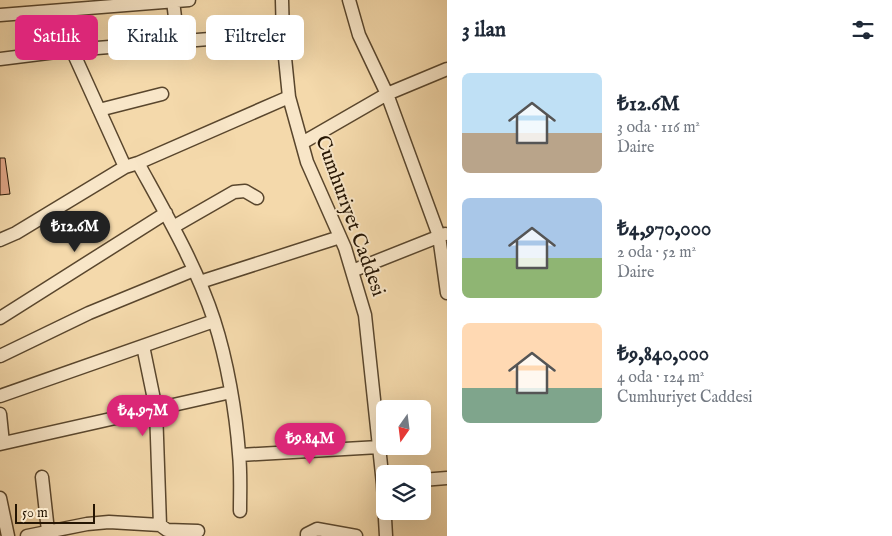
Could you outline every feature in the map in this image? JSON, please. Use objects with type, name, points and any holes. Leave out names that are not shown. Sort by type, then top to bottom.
[{"type":"street","points":[[0,15],[189,0]]},
{"type":"street","name":"Cumhuriyet Caddesi","points":[[282,0],[282,15]]},
{"type":"street","points":[[349,0],[359,36],[387,94],[443,235],[447,293]]},
{"type":"street","points":[[173,2],[175,15]]},
{"type":"street","points":[[0,59],[15,57]]},
{"type":"street","points":[[76,60],[125,167]]},
{"type":"street","name":"Cumhuriyet Caddesi","points":[[286,60],[289,97],[307,162],[340,236],[366,316],[376,417]]},
{"type":"street","points":[[302,143],[387,94],[447,69]]},
{"type":"street","points":[[99,110],[162,94]]},
{"type":"street","points":[[0,240],[16,234],[125,167],[138,164],[289,97]]},
{"type":"street","points":[[138,164],[166,213],[200,282],[214,321],[231,392],[240,455],[240,511]]},
{"type":"street","points":[[173,227],[234,192],[245,191],[257,198]]},
{"type":"street","points":[[0,318],[17,305],[166,213]]},
{"type":"street","points":[[352,271],[443,235]]},
{"type":"street","points":[[200,282],[340,236]]},
{"type":"street","points":[[0,356],[89,313],[194,270]]},
{"type":"street","points":[[0,396],[214,321]]},
{"type":"street","points":[[143,346],[156,409],[165,530]]},
{"type":"street","points":[[0,414],[2,444],[231,392]]},
{"type":"street","points":[[240,455],[376,447]]},
{"type":"street","points":[[42,477],[48,531]]},
{"type":"street","points":[[431,479],[447,478]]},
{"type":"street","points":[[0,498],[8,536]]},
{"type":"street","name":"Cumhuriyet Caddesi","points":[[385,520],[386,536]]},
{"type":"street","points":[[27,536],[48,531],[88,530],[109,522],[165,530],[198,532]]},
{"type":"street","points":[[307,536],[307,534],[317,529],[356,536]]},
{"type":"building","points":[[0,158],[5,158],[10,194],[0,195]]}]
